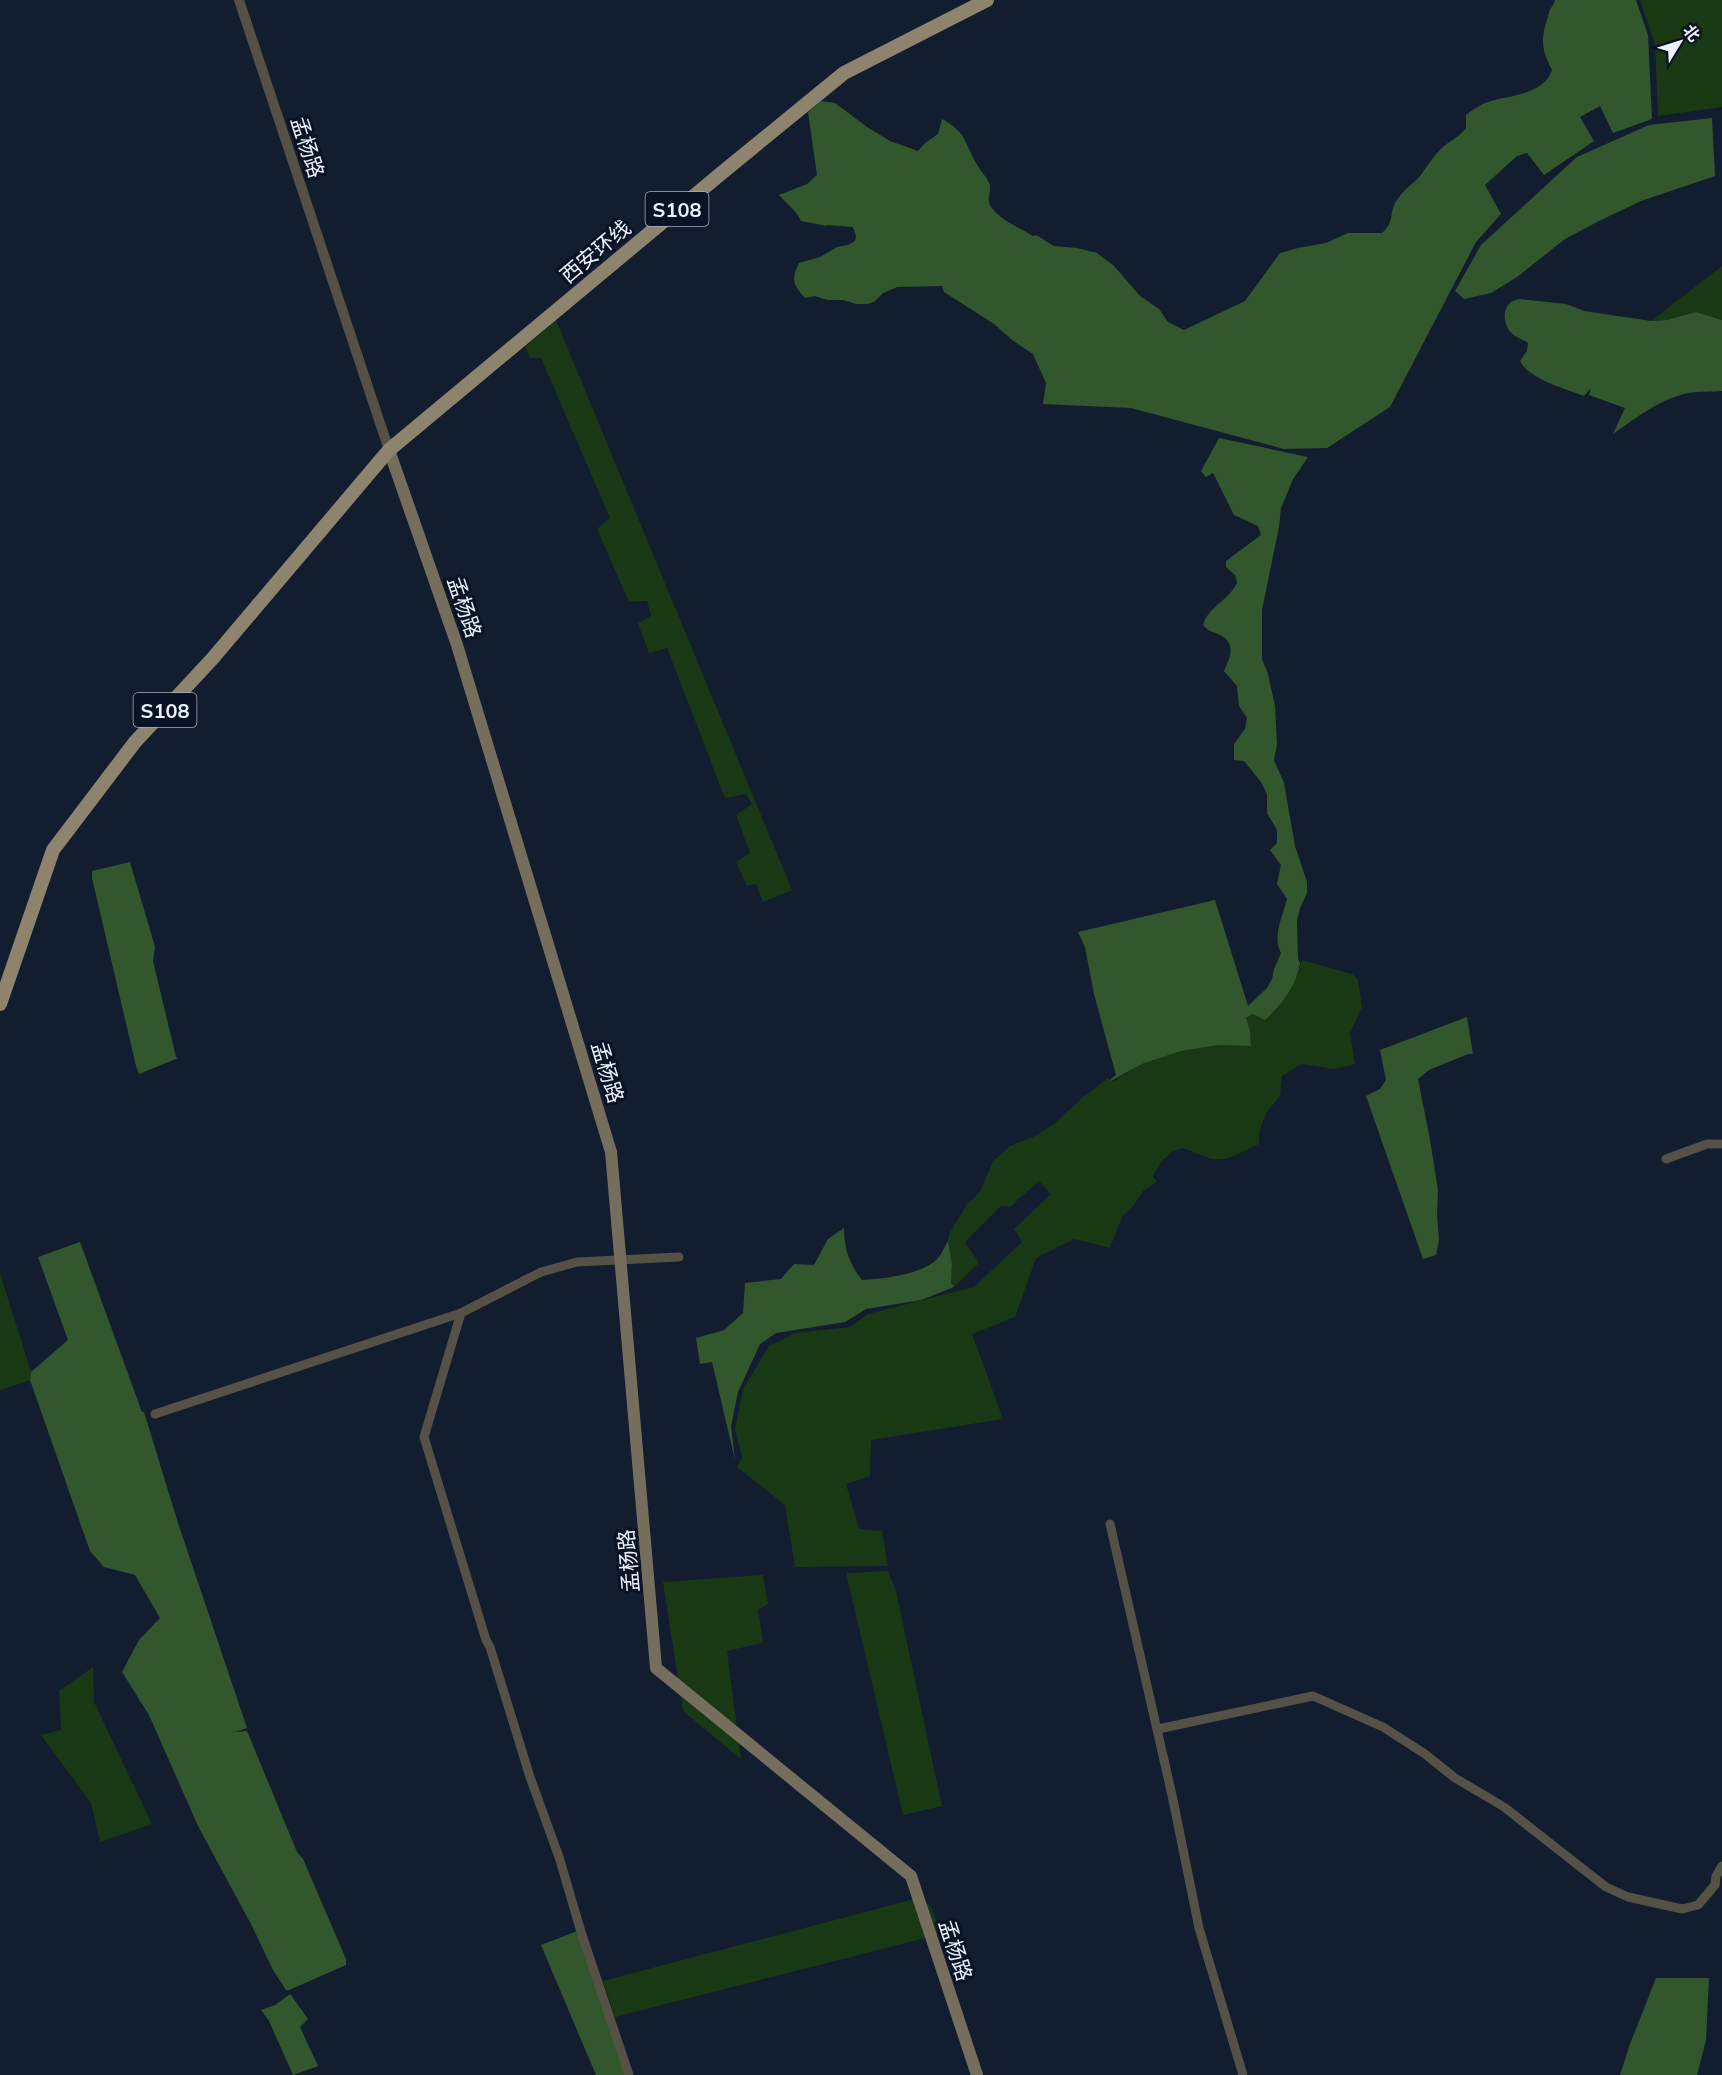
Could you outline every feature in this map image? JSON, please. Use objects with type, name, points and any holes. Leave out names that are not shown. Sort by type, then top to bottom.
[{"type":"main road","name":"西安环线","points":[[389,450],[844,73],[987,0]]},
{"type":"main road","name":"S108","points":[[0,1004],[53,850],[135,742],[213,658],[389,450]]},
{"type":"main road","name":"孟杨路","points":[[389,450],[457,645],[611,1152],[656,1668],[910,1876],[977,2075]]},
{"type":"street","name":"孟杨路","points":[[239,0],[389,450]]},
{"type":"street","points":[[1666,1159],[1707,1144],[1722,1144]]},
{"type":"street","points":[[155,1414],[460,1313],[540,1272],[577,1262],[679,1257]]},
{"type":"street","points":[[460,1313],[424,1437],[530,1777],[555,1846],[629,2075]]},
{"type":"street","points":[[1110,1524],[1135,1639],[1158,1729],[1199,1928],[1243,2075]]},
{"type":"street","points":[[1158,1729],[1313,1696],[1383,1727],[1425,1754],[1455,1778],[1504,1807],[1606,1887],[1628,1897],[1682,1909],[1698,1905],[1715,1885],[1716,1876],[1722,1866]]},
{"type":"green space","points":[[1555,0],[1636,0],[1648,35],[1652,119],[1613,133],[1600,106],[1580,117],[1594,141],[1544,175],[1527,153],[1517,156],[1485,185],[1501,214],[1476,242],[1390,407],[1327,448],[1284,449],[1131,408],[1043,404],[1046,383],[1033,354],[994,324],[944,292],[942,286],[897,287],[883,293],[874,302],[856,304],[815,296],[805,298],[794,282],[799,263],[820,257],[837,247],[848,245],[855,241],[856,236],[853,227],[827,226],[801,221],[779,195],[807,184],[817,175],[808,112],[821,101],[835,103],[890,141],[918,151],[938,134],[942,119],[950,124],[961,134],[988,180],[990,204],[995,212],[1010,223],[1054,246],[1097,253],[1114,266],[1140,296],[1159,309],[1168,322],[1184,330],[1245,301],[1280,253],[1326,243],[1348,233],[1382,233],[1391,220],[1394,205],[1399,196],[1420,176],[1440,149],[1459,136],[1466,128],[1466,115],[1487,102],[1535,89],[1548,78],[1552,70],[1545,55],[1543,36]]},
{"type":"green space","points":[[1640,0],[1722,0],[1722,107],[1658,116],[1655,44]]},
{"type":"green space","points":[[1712,118],[1715,176],[1641,201],[1599,221],[1565,239],[1517,277],[1491,293],[1464,299],[1455,291],[1481,245],[1577,157],[1649,125]]},
{"type":"green space","points":[[1722,266],[1722,320],[1696,312],[1667,320],[1651,321]]},
{"type":"green space","points":[[1520,299],[1566,304],[1584,311],[1651,321],[1667,320],[1696,312],[1722,320],[1722,391],[1693,392],[1669,399],[1649,409],[1613,434],[1625,408],[1589,395],[1591,388],[1584,396],[1549,383],[1531,373],[1520,361],[1527,351],[1528,343],[1510,332],[1505,314],[1509,304]]},
{"type":"green space","points":[[556,320],[792,890],[763,902],[756,884],[747,886],[736,862],[750,853],[736,815],[752,804],[746,794],[725,798],[667,648],[649,653],[638,623],[651,616],[647,601],[629,602],[597,529],[610,518],[541,358],[530,358],[525,347]]},
{"type":"green space","points":[[1219,438],[1308,457],[1293,479],[1281,508],[1262,610],[1262,659],[1275,706],[1277,744],[1274,760],[1284,783],[1295,846],[1307,882],[1307,893],[1297,920],[1300,963],[1292,987],[1271,1014],[1265,1020],[1253,1014],[1246,1018],[1250,1030],[1251,1046],[1218,1045],[1181,1051],[1142,1064],[1111,1081],[1116,1075],[1094,994],[1085,947],[1078,932],[1215,900],[1248,1006],[1267,988],[1281,953],[1278,933],[1287,899],[1277,884],[1281,865],[1270,850],[1277,843],[1277,830],[1267,813],[1267,794],[1261,782],[1244,761],[1234,760],[1234,744],[1245,729],[1247,718],[1239,706],[1237,686],[1224,671],[1231,651],[1229,642],[1203,625],[1209,614],[1237,583],[1235,575],[1226,567],[1226,561],[1261,535],[1258,526],[1234,515],[1213,473],[1206,477],[1201,471]]},
{"type":"green space","points":[[130,862],[155,947],[153,961],[178,1058],[139,1074],[92,878],[92,871]]},
{"type":"green space","points":[[1302,960],[1352,974],[1358,980],[1362,1007],[1350,1033],[1355,1064],[1334,1069],[1302,1064],[1282,1076],[1280,1096],[1267,1112],[1262,1123],[1259,1144],[1234,1156],[1211,1159],[1183,1148],[1173,1151],[1161,1162],[1153,1176],[1157,1182],[1143,1191],[1122,1217],[1110,1248],[1074,1239],[1036,1258],[1015,1317],[972,1334],[1003,1419],[871,1440],[870,1476],[846,1484],[859,1529],[882,1531],[888,1566],[795,1567],[785,1505],[737,1467],[742,1457],[735,1429],[743,1389],[769,1346],[795,1333],[850,1327],[868,1314],[974,1287],[1022,1242],[1014,1229],[1051,1194],[1039,1181],[1010,1207],[1001,1206],[965,1242],[979,1263],[954,1287],[951,1283],[949,1234],[967,1204],[980,1192],[993,1161],[1010,1146],[1033,1137],[1054,1124],[1108,1078],[1114,1081],[1142,1064],[1181,1051],[1218,1045],[1251,1046],[1250,1030],[1246,1018],[1253,1014],[1274,1012],[1289,993]]},
{"type":"green space","points":[[1467,1017],[1473,1054],[1429,1070],[1418,1079],[1438,1190],[1439,1240],[1436,1255],[1423,1259],[1366,1096],[1380,1089],[1386,1080],[1380,1050]]},
{"type":"green space","points":[[844,1228],[848,1255],[862,1280],[898,1276],[924,1268],[937,1259],[948,1241],[952,1264],[951,1283],[954,1287],[921,1300],[866,1309],[845,1322],[776,1333],[760,1344],[738,1392],[731,1426],[735,1460],[712,1362],[700,1364],[696,1338],[724,1330],[743,1313],[745,1283],[781,1279],[794,1264],[814,1265],[828,1239]]},
{"type":"green space","points":[[80,1242],[142,1412],[144,1412],[178,1523],[247,1728],[235,1732],[247,1731],[297,1852],[303,1859],[346,1959],[346,1965],[289,1990],[286,1990],[273,1970],[198,1826],[149,1715],[122,1672],[139,1640],[160,1618],[135,1575],[104,1567],[90,1551],[30,1380],[31,1372],[68,1340],[38,1257]]},
{"type":"green space","points":[[0,1273],[31,1372],[30,1380],[0,1390]]},
{"type":"green space","points":[[888,1571],[896,1591],[942,1806],[903,1815],[846,1573]]},
{"type":"green space","points":[[763,1575],[768,1604],[758,1610],[763,1643],[727,1651],[741,1759],[683,1711],[663,1582]]},
{"type":"green space","points":[[93,1667],[94,1702],[152,1824],[100,1842],[91,1803],[41,1735],[61,1730],[59,1691]]},
{"type":"green space","points":[[922,1897],[932,1909],[941,1934],[615,2017],[603,1981]]},
{"type":"green space","points":[[580,1930],[629,2075],[596,2075],[541,1945]]},
{"type":"green space","points":[[1656,1978],[1709,1978],[1706,2040],[1697,2075],[1620,2075]]},
{"type":"green space","points":[[290,1994],[308,2019],[300,2027],[318,2066],[293,2075],[269,2021],[261,2010],[275,2005]]}]
